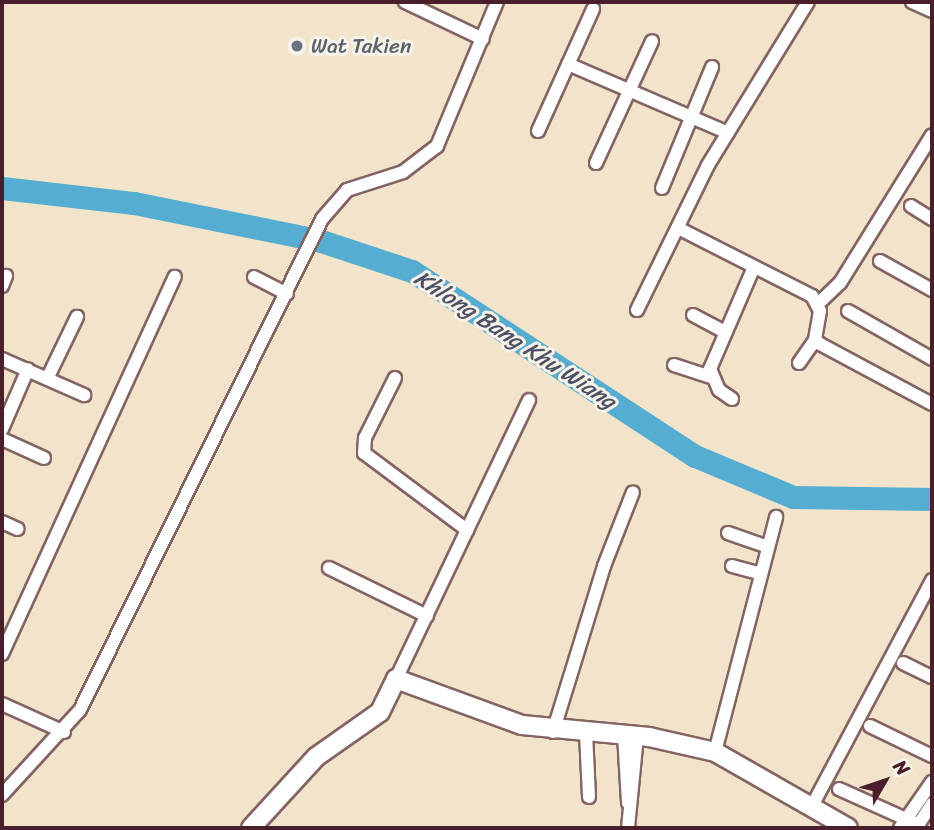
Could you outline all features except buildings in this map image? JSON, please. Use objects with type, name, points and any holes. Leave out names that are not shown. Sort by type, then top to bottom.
[{"type":"street","points":[[405,2],[430,7],[484,39]]},
{"type":"street","points":[[2,795],[64,732],[288,294],[322,219],[347,190],[403,172],[437,146],[484,39],[497,2]]},
{"type":"street","points":[[637,310],[728,133],[808,2]]},
{"type":"street","points":[[912,2],[932,11]]},
{"type":"street","points":[[538,131],[593,9]]},
{"type":"street","points":[[596,163],[652,41]]},
{"type":"street","points":[[568,64],[728,133]]},
{"type":"street","points":[[662,188],[712,67]]},
{"type":"street","points":[[799,363],[815,340],[818,304],[840,283],[932,135]]},
{"type":"street","points":[[911,206],[932,219]]},
{"type":"street","points":[[678,228],[818,304]]},
{"type":"street","points":[[880,261],[932,290]]},
{"type":"street","points":[[710,377],[725,331],[754,267]]},
{"type":"street","points":[[2,654],[175,277]]},
{"type":"street","points":[[254,277],[288,294]]},
{"type":"street","points":[[848,311],[932,359]]},
{"type":"street","points":[[693,315],[725,331]]},
{"type":"street","points":[[48,377],[77,317]]},
{"type":"street","points":[[815,340],[932,404]]},
{"type":"street","points":[[2,359],[84,395]]},
{"type":"street","points":[[674,365],[710,377],[732,399]]},
{"type":"street","points":[[2,429],[28,369]]},
{"type":"street","points":[[395,378],[365,438],[365,453],[467,530]]},
{"type":"street","points":[[251,828],[316,757],[380,712],[529,400]]},
{"type":"street","points":[[2,439],[44,458]]},
{"type":"street","points":[[553,732],[604,566],[634,492]]},
{"type":"street","points":[[715,752],[776,517]]},
{"type":"street","points":[[2,522],[18,528]]},
{"type":"street","points":[[728,533],[768,547]]},
{"type":"street","points":[[732,566],[761,573]]},
{"type":"street","points":[[329,568],[427,616]]},
{"type":"street","points":[[812,806],[932,580]]},
{"type":"street","points":[[903,663],[932,677]]},
{"type":"street","points":[[396,680],[553,732],[630,735],[715,752],[848,828]]},
{"type":"street","points":[[2,704],[64,732]]},
{"type":"street","points":[[870,726],[932,756]]},
{"type":"street","points":[[586,733],[589,797]]},
{"type":"street","points":[[628,828],[630,735]]},
{"type":"street","points":[[911,825],[932,782]]},
{"type":"street","points":[[839,789],[911,825]]},
{"type":"street","points":[[911,825],[932,804]]},
{"type":"waterway","name":"Khlong Bang Khu Wiang","points":[[2,188],[134,203],[318,240],[412,271],[695,456],[793,497],[932,499]]},
{"type":"place","name":"Wat Takien","points":[[297,46]]}]
